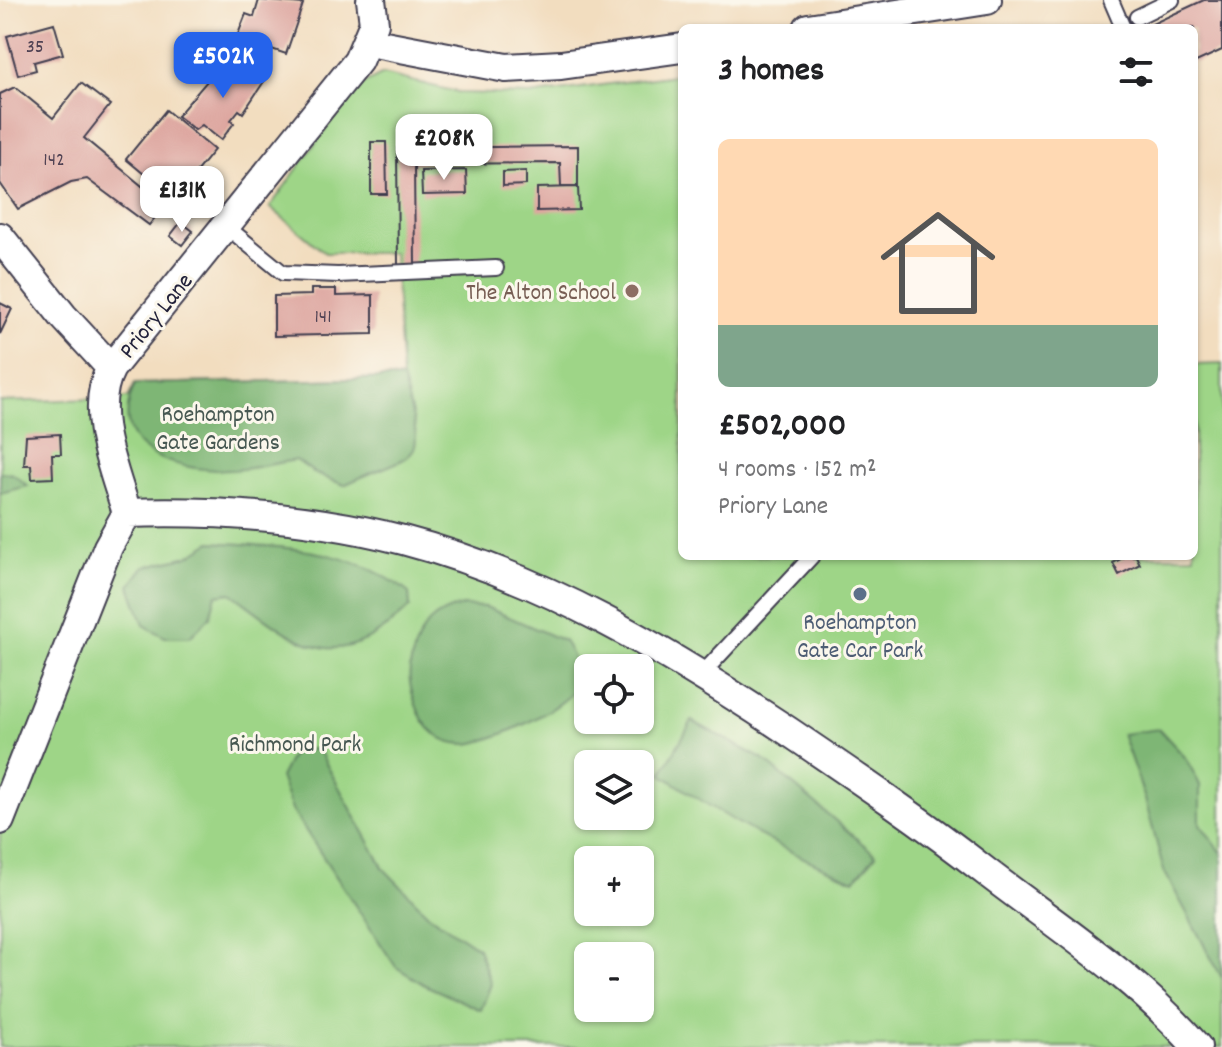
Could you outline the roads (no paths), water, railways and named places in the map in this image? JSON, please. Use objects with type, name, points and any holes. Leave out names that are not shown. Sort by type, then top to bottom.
[{"type":"street","name":"Priory Lane","points":[[127,513],[113,466],[101,399],[103,383],[111,368],[347,76],[369,42],[374,23],[371,0]]},
{"type":"street","points":[[834,24],[987,0]]},
{"type":"street","points":[[369,42],[506,68],[577,63],[678,49]]},
{"type":"street","points":[[0,237],[63,316],[111,368]]},
{"type":"street","points":[[0,820],[108,547],[127,513],[224,512],[307,522],[402,540],[504,572],[580,605],[702,674],[910,813],[1111,965],[1174,1020],[1197,1047]]},
{"type":"lane","points":[[1111,0],[1121,24]]},
{"type":"lane","points":[[1137,17],[1172,0]]},
{"type":"lane","points":[[227,227],[283,273],[338,275],[496,268]]},
{"type":"lane","points":[[702,674],[808,560]]},
{"type":"place","name":"The Alton School","points":[[632,291]]},
{"type":"place","name":"Roehampton Gate Car Park","points":[[860,594]]},
{"type":"park label","name":"Roehampton Gate Gardens","points":[[218,427]]},
{"type":"park label","name":"Richmond Park","points":[[295,743]]}]
